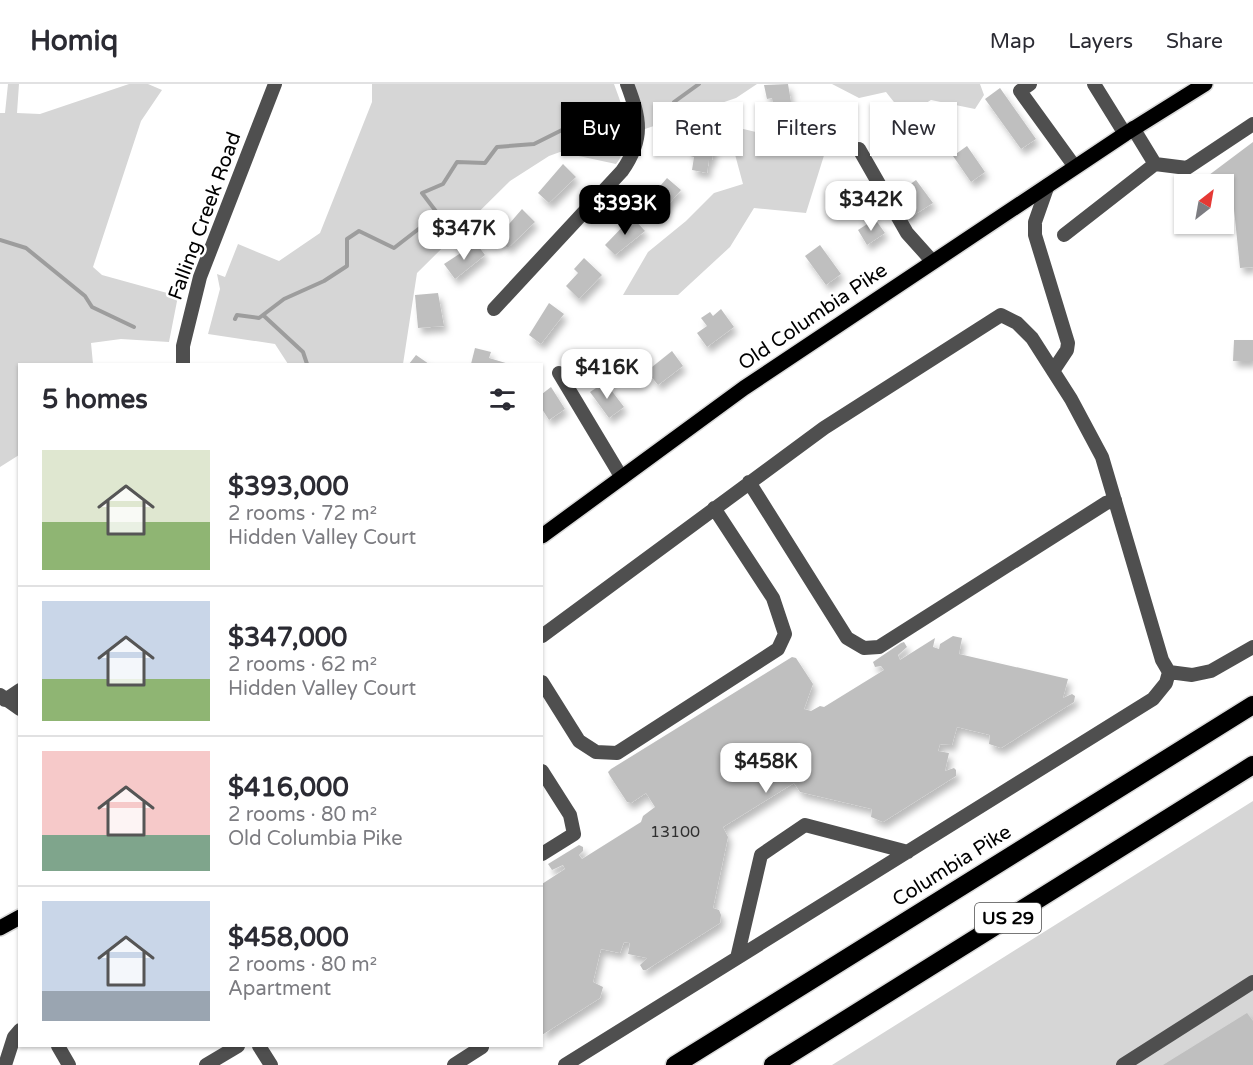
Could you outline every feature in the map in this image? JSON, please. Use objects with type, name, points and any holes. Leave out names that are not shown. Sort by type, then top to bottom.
[{"type":"highway","name":"Columbia Pike","points":[[675,1065],[1253,705]]},
{"type":"highway","name":"US 29","points":[[773,1065],[1253,765]]},
{"type":"main road","name":"Old Columbia Pike","points":[[543,535],[744,388],[1129,131],[1205,84]]},
{"type":"main road","points":[[0,928],[18,918]]},
{"type":"street","name":"Falling Creek Road","points":[[183,363],[183,346],[200,277],[275,84]]},
{"type":"street","points":[[494,309],[631,159],[639,132],[637,110],[627,84]]},
{"type":"street","points":[[1030,84],[1020,91],[1075,167]]},
{"type":"street","points":[[1094,84],[1155,164],[1187,168],[1253,124]]},
{"type":"street","points":[[859,149],[907,233],[933,262]]},
{"type":"street","points":[[1064,235],[1155,164]]},
{"type":"street","points":[[1048,185],[1035,222],[1035,235],[1068,343],[1067,350],[1053,371]]},
{"type":"street","points":[[543,635],[749,482],[863,402],[1001,315],[1017,323],[1032,338],[1071,399],[1101,457],[1162,660],[1169,672],[1166,683],[1153,699],[565,1065]]},
{"type":"street","points":[[559,373],[622,478]]},
{"type":"street","points":[[749,482],[847,638],[864,648],[879,647],[1114,500]]},
{"type":"street","points":[[543,684],[579,741],[596,752],[616,753],[778,650],[785,634],[773,598],[714,508]]},
{"type":"street","points":[[1169,672],[1192,675],[1211,671],[1253,647]]},
{"type":"street","points":[[3,697],[18,691]]},
{"type":"street","points":[[3,697],[18,708]]},
{"type":"street","points":[[543,773],[570,815],[574,834],[543,853]]},
{"type":"street","points":[[737,958],[761,855],[805,825],[908,852]]},
{"type":"street","points":[[1123,1065],[1253,982]]},
{"type":"street","points":[[5,1065],[14,1037],[18,1032]]},
{"type":"street","points":[[59,1047],[69,1065]]},
{"type":"street","points":[[260,1047],[271,1065]]},
{"type":"street","points":[[454,1065],[482,1047]]},
{"type":"street","points":[[206,1065],[229,1048],[234,1065]]},
{"type":"shaded area","points":[[8,84],[19,84],[17,113],[40,114],[129,84],[148,84],[162,90],[141,121],[93,267],[102,275],[178,296],[169,342],[121,339],[91,343],[93,363],[18,363],[18,456],[0,467],[0,113],[5,113]]},
{"type":"shaded area","points":[[372,84],[614,84],[620,102],[561,102],[561,152],[549,156],[510,181],[417,273],[403,363],[287,363],[275,344],[208,334],[220,289],[217,274],[225,277],[238,244],[279,261],[320,233],[372,102]]},
{"type":"shaded area","points":[[633,84],[757,84],[736,98],[724,102],[653,102],[653,126],[645,129],[641,102],[638,102]]},
{"type":"shaded area","points":[[832,84],[980,84],[984,95],[975,109],[957,105],[957,102],[931,100],[928,102],[894,102],[886,92],[859,98]]},
{"type":"shaded area","points":[[743,129],[755,132],[755,156],[824,156],[806,213],[754,208],[730,247],[678,295],[623,295],[648,252],[686,221],[714,193],[743,184],[735,156],[743,156]]},
{"type":"shaded area","points":[[579,156],[621,156],[616,164]]},
{"type":"shaded area","points":[[1253,801],[1253,1065],[832,1065]]},
{"type":"building","points":[[788,84],[791,102],[773,102],[772,98],[767,99],[764,85]]},
{"type":"building","points":[[1000,88],[1036,139],[1021,149],[985,99]]},
{"type":"building","points":[[1253,142],[1253,267],[1240,268],[1234,209],[1234,174],[1210,174]]},
{"type":"building","points":[[967,146],[985,172],[971,182],[953,156],[957,156],[957,153]]},
{"type":"building","points":[[690,156],[713,156],[712,160],[709,160],[707,173],[692,170],[694,157]]},
{"type":"building","points":[[563,164],[576,177],[549,203],[538,193]]},
{"type":"building","points":[[667,178],[681,190],[659,215],[640,199],[650,187],[655,192]]},
{"type":"building","points":[[916,180],[933,203],[906,220],[894,204],[906,195],[902,190]]},
{"type":"building","points":[[522,209],[535,222],[508,248],[497,238]]},
{"type":"building","points":[[632,217],[645,231],[615,255],[605,245]]},
{"type":"building","points":[[875,219],[885,233],[867,245],[858,230]]},
{"type":"building","points":[[476,243],[485,255],[455,279],[444,264]]},
{"type":"building","points":[[820,245],[841,274],[826,285],[805,256]]},
{"type":"building","points":[[584,258],[602,275],[579,299],[566,286],[578,273],[574,269]]},
{"type":"building","points":[[438,293],[444,326],[418,328],[415,295]]},
{"type":"building","points":[[549,303],[564,314],[541,344],[529,335]]},
{"type":"building","points":[[721,309],[734,327],[707,347],[697,333],[707,326],[701,318],[710,312],[713,316]]},
{"type":"building","points":[[1234,340],[1253,340],[1253,361],[1233,361]]},
{"type":"building","points":[[475,348],[491,352],[489,358],[506,363],[471,363]]},
{"type":"building","points":[[672,351],[683,366],[658,385],[647,371]]},
{"type":"building","points":[[416,355],[428,363],[410,363]]},
{"type":"building","points":[[605,357],[617,373],[607,381],[595,365]]},
{"type":"building","points":[[605,382],[624,407],[609,418],[590,392]]},
{"type":"building","points":[[551,387],[565,409],[549,420],[543,411],[543,393]]},
{"type":"building","points":[[953,636],[962,638],[959,654],[1068,679],[1063,698],[1072,694],[1075,696],[1074,702],[1001,748],[989,744],[990,735],[957,727],[952,745],[940,744],[938,751],[949,753],[945,771],[954,768],[956,776],[883,822],[871,817],[872,809],[800,792],[794,783],[723,827],[728,837],[713,908],[719,910],[720,923],[646,970],[643,970],[640,965],[647,958],[628,954],[630,943],[624,942],[620,953],[601,949],[593,982],[603,987],[600,998],[543,1034],[543,883],[565,869],[563,865],[552,870],[548,864],[579,845],[583,847],[579,855],[582,859],[641,822],[643,816],[655,807],[646,793],[631,803],[627,802],[608,772],[611,769],[792,657],[796,658],[813,684],[804,709],[811,711],[820,706],[824,707],[884,670],[881,666],[875,667],[873,662],[901,643],[904,642],[907,647],[898,655],[900,660],[935,638],[933,647],[939,649],[940,644]]},
{"type":"building","points":[[1247,1013],[1253,1021],[1253,1065],[1163,1065]]},
{"type":"waterway","points":[[674,102],[699,84]]},
{"type":"waterway","points":[[235,319],[237,315],[259,318],[284,299],[324,281],[347,266],[347,239],[359,231],[394,248],[438,214],[422,193],[443,184],[457,162],[485,163],[497,147],[534,144],[561,130]]},
{"type":"waterway","points":[[0,240],[26,248],[85,296],[92,307],[134,327]]},
{"type":"waterway","points":[[263,315],[303,352],[307,363]]}]
